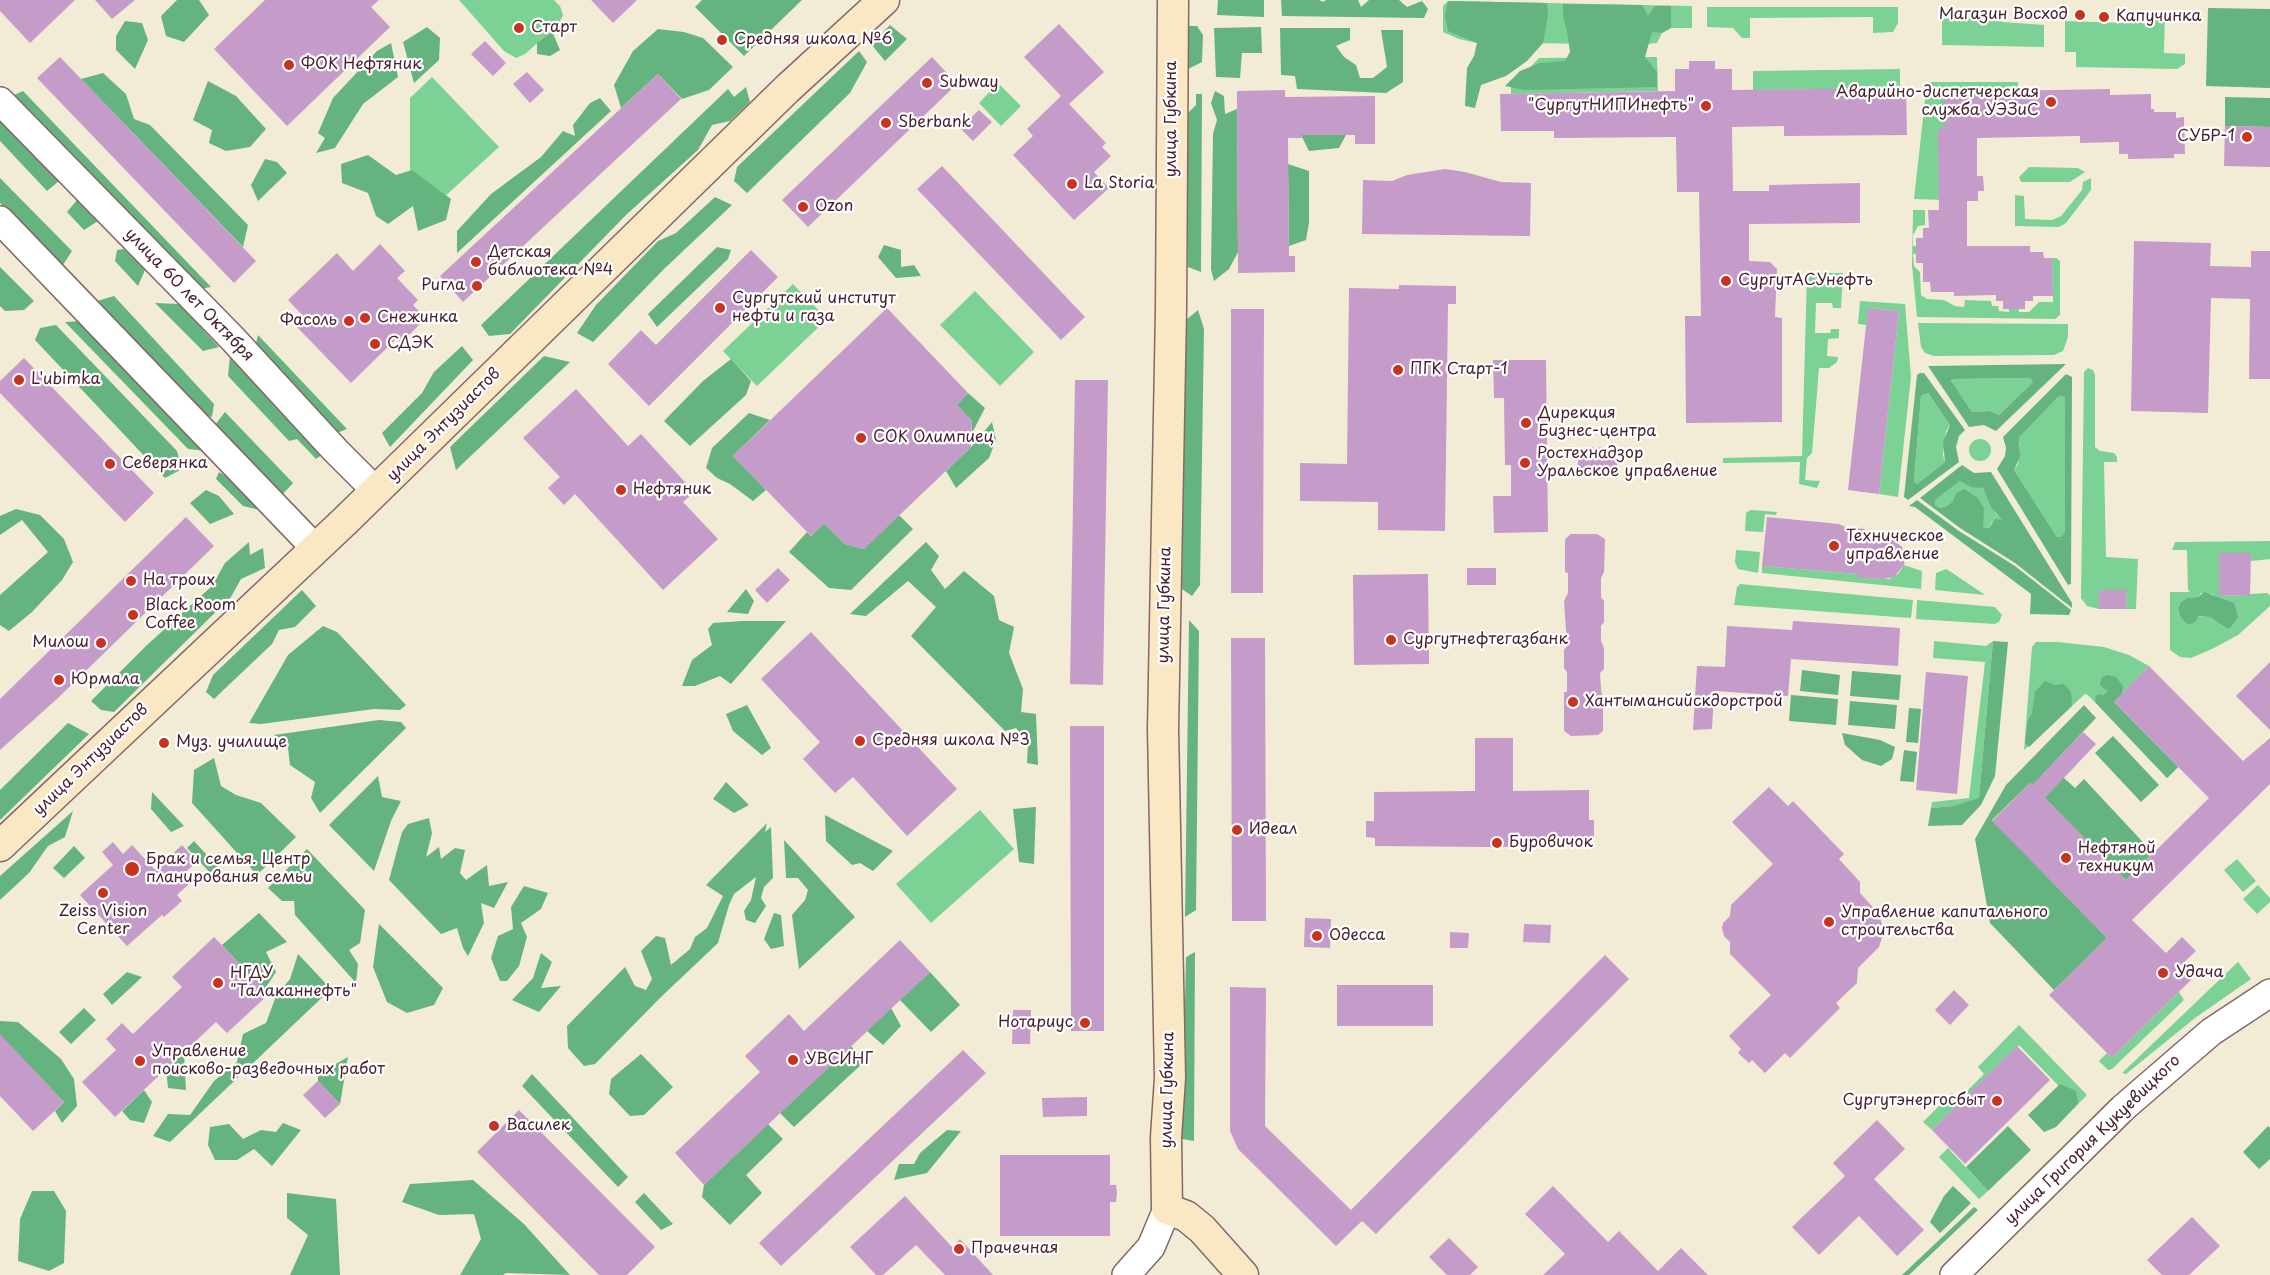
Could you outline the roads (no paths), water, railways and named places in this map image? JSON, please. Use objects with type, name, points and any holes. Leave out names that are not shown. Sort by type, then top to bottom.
[{"type":"main road","name":"улица Энтузиастов","points":[[0,846],[376,491],[787,89],[884,0]]},
{"type":"main road","name":"улица Губкина","points":[[1167,1209],[1166,1137],[1170,1077],[1163,729],[1171,310],[1173,0]]},
{"type":"main road","points":[[1167,1209],[1186,1216],[1202,1229],[1243,1275]]},
{"type":"street","name":"улица 60 лет Октября","points":[[0,101],[232,338],[376,491]]},
{"type":"street","points":[[0,220],[315,548]]},
{"type":"street","name":"улица Григория Кукуевицкого","points":[[1953,1275],[2131,1101],[2211,1032],[2270,993]]},
{"type":"street","points":[[1126,1275],[1151,1247],[1167,1209]]},
{"type":"place","name":"Магазин Восход","points":[[2080,15]]},
{"type":"place","name":"Капучинка","points":[[2104,17]]},
{"type":"place","name":"Старт","points":[[519,28]]},
{"type":"place","name":"Средняя школа №6","points":[[722,40]]},
{"type":"place","name":"ФОК Нефтяник","points":[[289,65]]},
{"type":"place","name":"Subway","points":[[927,83]]},
{"type":"place","name":"Аварийно-диспетчерская служба УЭЗиС","points":[[2051,102]]},
{"type":"place","name":"\"СургутНИПИнефть\"","points":[[1706,106]]},
{"type":"place","name":"Sberbank","points":[[886,123]]},
{"type":"place","name":"СУБР-1","points":[[2247,137]]},
{"type":"place","name":"La Storia","points":[[1072,184]]},
{"type":"place","name":"Ozon","points":[[803,207]]},
{"type":"place","name":"Детская библиотека №4","points":[[476,262]]},
{"type":"place","name":"СургутАСУнефть","points":[[1726,281]]},
{"type":"place","name":"Ригла","points":[[477,286]]},
{"type":"place","name":"Сургутский институт нефти и газа","points":[[720,308]]},
{"type":"place","name":"Снежинка","points":[[365,318]]},
{"type":"place","name":"Фасоль","points":[[349,321]]},
{"type":"place","name":"СДЭК","points":[[375,344]]},
{"type":"place","name":"ПГК Старт-1","points":[[1398,370]]},
{"type":"place","name":"L'ubimka","points":[[19,380]]},
{"type":"place","name":"Дирекция Бизнес-центра","points":[[1526,423]]},
{"type":"place","name":"СОК Олимпиец","points":[[861,438]]},
{"type":"place","name":"Ростехнадзор Уральское управление","points":[[1525,463]]},
{"type":"place","name":"Северянка","points":[[110,464]]},
{"type":"place","name":"Нефтяник","points":[[621,490]]},
{"type":"place","name":"Техническое управление","points":[[1834,546]]},
{"type":"place","name":"На троих","points":[[131,581]]},
{"type":"place","name":"Black Room Coffee","points":[[133,615]]},
{"type":"place","name":"Сургутнефтегазбанк","points":[[1391,640]]},
{"type":"place","name":"Милош","points":[[101,643]]},
{"type":"place","name":"Юрмала","points":[[59,680]]},
{"type":"place","name":"Хантымансийскдорстрой","points":[[1573,702]]},
{"type":"place","name":"Средняя школа №3","points":[[860,741]]},
{"type":"place","name":"Муз. училище","points":[[164,743]]},
{"type":"place","name":"Идеал","points":[[1237,830]]},
{"type":"place","name":"Буровичок","points":[[1497,843]]},
{"type":"place","name":"Нефтяной техникум","points":[[2066,858]]},
{"type":"place","name":"Брак и семья. Центр планирования семьи","points":[[132,869]]},
{"type":"place","name":"Zeiss Vision Center","points":[[103,893]]},
{"type":"place","name":"Управление капитального строительства","points":[[1829,922]]},
{"type":"place","name":"Одесса","points":[[1317,936]]},
{"type":"place","name":"Удача","points":[[2163,973]]},
{"type":"place","name":"НГДУ \"Талаканнефть\"","points":[[218,983]]},
{"type":"place","name":"Нотариус","points":[[1085,1023]]},
{"type":"place","name":"УВСИНГ","points":[[793,1060]]},
{"type":"place","name":"Управление поисково-разведочных работ","points":[[140,1061]]},
{"type":"place","name":"Сургутэнергосбыт","points":[[1997,1101]]},
{"type":"place","name":"Василек","points":[[494,1126]]},
{"type":"place","name":"Прачечная","points":[[959,1249]]}]
